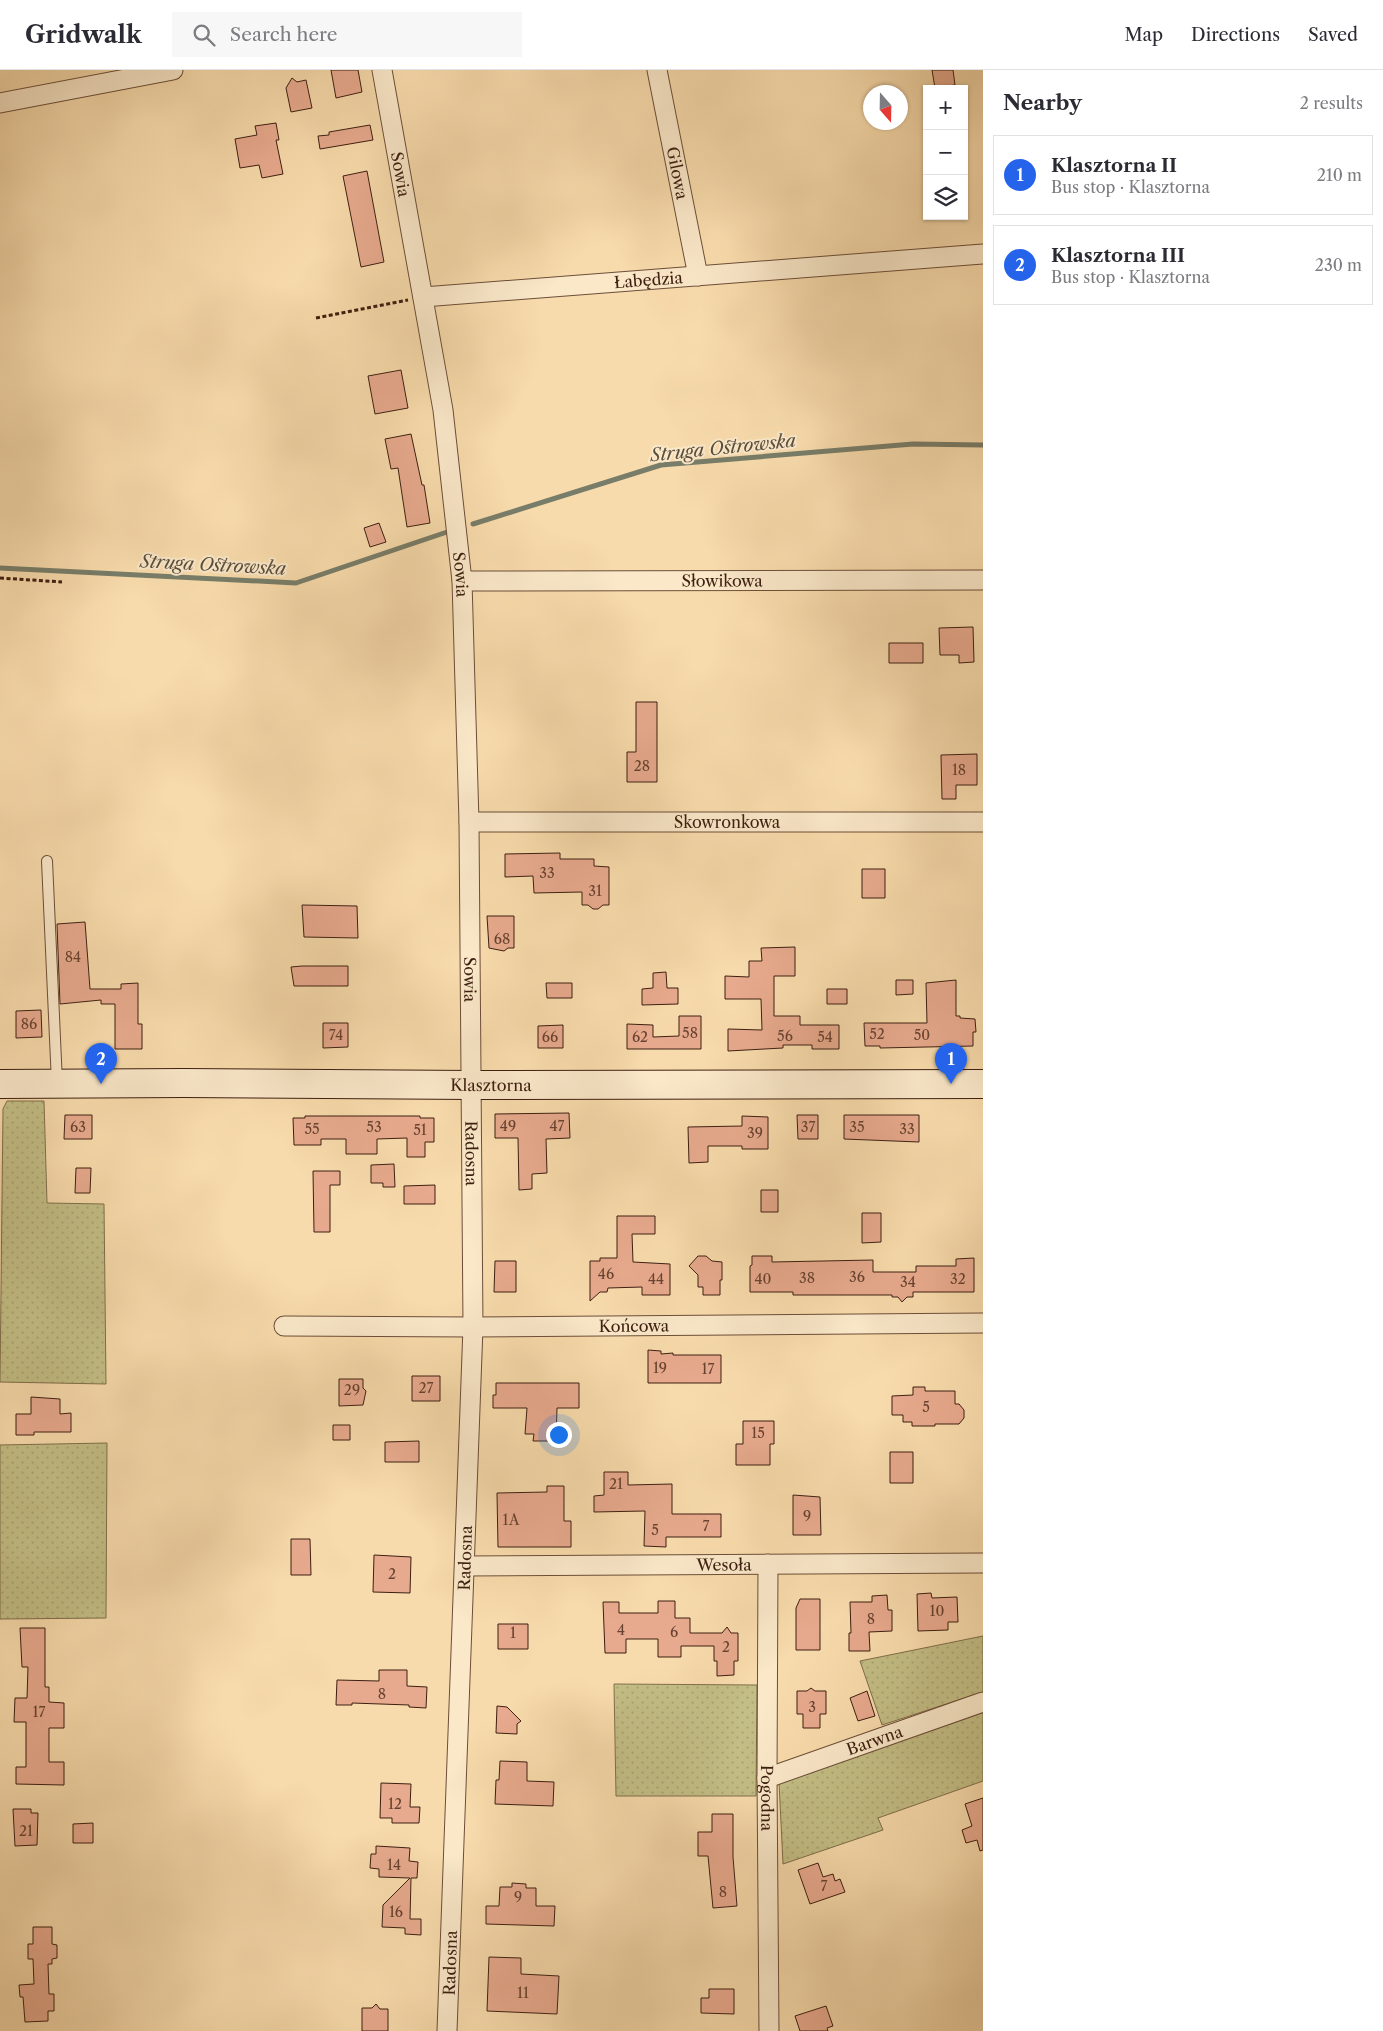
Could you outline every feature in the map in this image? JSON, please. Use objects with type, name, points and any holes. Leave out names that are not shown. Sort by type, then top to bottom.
[{"type":"street","points":[[0,103],[118,75],[173,70]]},
{"type":"street","name":"Sowia","points":[[382,70],[443,410],[462,581],[469,822],[472,1085]]},
{"type":"street","name":"Gilowa","points":[[658,70],[698,276]]},
{"type":"street","name":"Łabędzia","points":[[423,297],[983,254]]},
{"type":"street","name":"Słowikowa","points":[[462,581],[983,580]]},
{"type":"street","name":"Skowronkowa","points":[[469,822],[983,822]]},
{"type":"street","name":"Klasztorna","points":[[0,1084],[983,1084]]},
{"type":"street","name":"Radosna","points":[[447,2031],[473,1328],[472,1085]]},
{"type":"street","name":"Końcowa","points":[[284,1326],[473,1328],[983,1323]]},
{"type":"street","name":"Wesoła","points":[[465,1566],[983,1563]]},
{"type":"street","name":"Pogodna","points":[[768,1564],[766,1778],[769,2031]]},
{"type":"street","name":"Barwna","points":[[766,1778],[983,1702]]},
{"type":"lane","points":[[47,861],[57,1084]]},
{"type":"path","points":[[316,318],[423,297]]},
{"type":"path","points":[[0,578],[62,582]]},
{"type":"shaded area","points":[[7,1101],[44,1101],[47,1203],[104,1204],[106,1384],[0,1382],[3,1109]]},
{"type":"shaded area","points":[[107,1443],[106,1618],[0,1619],[0,1445]]},
{"type":"shaded area","points":[[983,1636],[983,1692],[882,1725],[860,1661]]},
{"type":"shaded area","points":[[614,1684],[757,1685],[756,1796],[616,1796]]},
{"type":"shaded area","points":[[983,1709],[983,1781],[878,1818],[883,1830],[783,1864],[779,1782]]},
{"type":"building","points":[[331,70],[358,70],[362,92],[336,98]]},
{"type":"building","points":[[932,70],[953,70],[955,85],[934,85]]},
{"type":"building","points":[[292,78],[297,82],[306,80],[312,108],[291,112],[286,88]]},
{"type":"building","points":[[276,123],[279,140],[276,140],[283,174],[262,178],[259,165],[240,168],[235,139],[257,135],[255,126]]},
{"type":"building","points":[[370,125],[373,140],[320,149],[318,136],[329,135],[329,132]]},
{"type":"building","points":[[367,171],[384,262],[361,267],[343,176]]},
{"type":"building","points":[[401,370],[408,408],[375,414],[368,376]]},
{"type":"building","points":[[411,434],[422,485],[424,485],[430,523],[407,527],[398,468],[391,469],[385,439]]},
{"type":"building","points":[[379,523],[386,542],[370,547],[364,528]]},
{"type":"building","points":[[973,627],[974,662],[959,663],[959,655],[940,655],[939,628]]},
{"type":"building","points":[[889,643],[923,643],[923,663],[889,663]]},
{"type":"building","points":[[636,702],[657,702],[657,782],[627,782],[627,752],[636,752]]},
{"type":"building","points":[[977,754],[977,785],[956,785],[956,799],[942,799],[941,755]]},
{"type":"building","points":[[560,853],[560,859],[594,859],[594,866],[609,867],[609,905],[593,909],[588,905],[582,905],[582,892],[534,893],[533,876],[505,877],[505,854]]},
{"type":"building","points":[[862,869],[885,869],[885,898],[862,898]]},
{"type":"building","points":[[302,905],[357,906],[358,938],[304,937]]},
{"type":"building","points":[[487,916],[514,916],[514,948],[508,948],[504,951],[489,948]]},
{"type":"building","points":[[85,922],[90,989],[121,989],[121,984],[138,983],[138,1024],[142,1024],[142,1049],[115,1049],[115,1004],[101,1004],[101,1000],[60,1004],[57,924]]},
{"type":"building","points":[[795,947],[795,976],[774,976],[774,1016],[800,1016],[800,1025],[839,1025],[839,1049],[812,1049],[812,1045],[783,1045],[783,1048],[728,1051],[728,1029],[762,1030],[761,999],[725,999],[725,976],[749,977],[749,961],[762,961],[761,948]]},
{"type":"building","points":[[348,966],[348,986],[294,986],[291,967]]},
{"type":"building","points":[[666,972],[667,988],[678,988],[678,1004],[642,1005],[642,989],[653,988],[653,973]]},
{"type":"building","points":[[896,980],[913,980],[913,994],[896,995]]},
{"type":"building","points":[[956,980],[956,1016],[975,1019],[976,1032],[973,1032],[973,1046],[880,1048],[880,1046],[865,1046],[864,1023],[927,1023],[926,983]]},
{"type":"building","points":[[546,983],[572,983],[572,998],[547,998]]},
{"type":"building","points":[[827,989],[847,989],[847,1004],[827,1004]]},
{"type":"building","points":[[41,1010],[42,1037],[16,1038],[16,1011]]},
{"type":"building","points":[[679,1016],[701,1016],[701,1049],[627,1049],[627,1024],[653,1025],[653,1037],[679,1036]]},
{"type":"building","points":[[323,1023],[348,1023],[348,1047],[323,1048]]},
{"type":"building","points":[[563,1025],[563,1048],[538,1048],[538,1026]]},
{"type":"building","points":[[569,1113],[570,1138],[546,1139],[547,1173],[532,1174],[532,1189],[519,1190],[518,1138],[495,1138],[495,1114]]},
{"type":"building","points":[[65,1115],[92,1115],[92,1139],[64,1139]]},
{"type":"building","points":[[797,1115],[818,1115],[818,1139],[798,1139]]},
{"type":"building","points":[[844,1115],[919,1115],[919,1142],[844,1139]]},
{"type":"building","points":[[305,1116],[420,1116],[420,1118],[434,1118],[434,1142],[425,1142],[425,1157],[407,1157],[407,1138],[377,1139],[377,1154],[346,1154],[346,1139],[321,1139],[321,1145],[294,1145],[293,1118],[305,1118]]},
{"type":"building","points":[[742,1116],[768,1117],[768,1149],[742,1149],[742,1146],[708,1146],[708,1162],[689,1163],[688,1127],[742,1126]]},
{"type":"building","points":[[394,1164],[395,1187],[383,1187],[383,1183],[371,1183],[371,1165]]},
{"type":"building","points":[[76,1168],[91,1168],[90,1193],[75,1193]]},
{"type":"building","points":[[313,1171],[340,1171],[340,1185],[330,1185],[330,1232],[314,1232]]},
{"type":"building","points":[[435,1185],[435,1204],[404,1204],[404,1186]]},
{"type":"building","points":[[761,1190],[778,1190],[778,1212],[761,1212]]},
{"type":"building","points":[[862,1213],[881,1213],[881,1242],[862,1243]]},
{"type":"building","points":[[617,1216],[655,1216],[655,1234],[632,1234],[633,1262],[670,1264],[670,1295],[642,1295],[642,1287],[608,1288],[607,1292],[600,1292],[590,1301],[590,1261],[600,1261],[600,1258],[617,1258]]},
{"type":"building","points":[[698,1256],[706,1256],[712,1261],[722,1262],[720,1295],[703,1295],[703,1287],[698,1287],[698,1275],[689,1266]]},
{"type":"building","points":[[752,1256],[772,1256],[772,1262],[873,1260],[873,1272],[916,1272],[916,1266],[956,1266],[956,1259],[974,1258],[974,1292],[913,1292],[913,1297],[907,1297],[902,1302],[898,1297],[892,1297],[892,1295],[793,1295],[793,1292],[750,1292]]},
{"type":"building","points":[[495,1261],[516,1261],[516,1292],[494,1292]]},
{"type":"building","points":[[648,1350],[661,1351],[661,1354],[673,1353],[673,1355],[721,1355],[721,1383],[648,1383]]},
{"type":"building","points":[[412,1376],[440,1376],[440,1401],[412,1401]]},
{"type":"building","points":[[339,1379],[363,1379],[363,1388],[366,1391],[363,1405],[339,1406]]},
{"type":"building","points":[[496,1383],[579,1383],[579,1408],[557,1408],[556,1441],[533,1441],[534,1434],[525,1434],[527,1408],[493,1408],[493,1395],[496,1395]]},
{"type":"building","points":[[913,1387],[925,1387],[925,1391],[955,1391],[955,1404],[959,1404],[964,1410],[964,1418],[959,1424],[935,1424],[935,1426],[912,1426],[912,1422],[903,1422],[903,1415],[892,1415],[892,1396],[913,1395]]},
{"type":"building","points":[[31,1397],[60,1399],[60,1414],[71,1413],[71,1432],[34,1432],[34,1435],[16,1435],[16,1414],[31,1414]]},
{"type":"building","points":[[743,1421],[774,1421],[774,1444],[770,1444],[770,1465],[736,1465],[736,1444],[743,1444]]},
{"type":"building","points":[[333,1425],[350,1425],[350,1440],[333,1440]]},
{"type":"building","points":[[419,1441],[419,1462],[385,1462],[385,1442]]},
{"type":"building","points":[[890,1452],[913,1452],[913,1483],[890,1483]]},
{"type":"building","points":[[604,1472],[628,1472],[628,1485],[672,1484],[672,1514],[721,1514],[721,1537],[666,1537],[666,1547],[644,1546],[645,1511],[594,1512],[594,1496],[604,1495]]},
{"type":"building","points":[[547,1486],[564,1486],[564,1521],[571,1521],[571,1547],[498,1547],[497,1493],[547,1492]]},
{"type":"building","points":[[793,1495],[820,1497],[821,1535],[793,1535]]},
{"type":"building","points":[[291,1539],[310,1539],[311,1575],[291,1575]]},
{"type":"building","points":[[374,1555],[411,1557],[410,1593],[373,1592]]},
{"type":"building","points":[[931,1593],[932,1598],[957,1597],[958,1622],[948,1622],[948,1630],[918,1631],[917,1594]]},
{"type":"building","points":[[887,1595],[888,1610],[892,1610],[892,1631],[869,1632],[870,1651],[849,1651],[849,1633],[851,1633],[850,1602],[872,1602],[872,1596]]},
{"type":"building","points":[[800,1599],[820,1599],[820,1650],[796,1650],[796,1608]]},
{"type":"building","points":[[658,1601],[675,1601],[675,1618],[690,1618],[690,1633],[722,1633],[727,1627],[731,1633],[738,1633],[738,1661],[734,1661],[734,1675],[717,1676],[714,1646],[681,1646],[681,1657],[658,1657],[658,1639],[626,1639],[626,1653],[605,1653],[603,1602],[619,1602],[619,1613],[658,1613]]},
{"type":"building","points":[[498,1624],[528,1624],[528,1649],[498,1649]]},
{"type":"building","points":[[20,1628],[45,1628],[45,1687],[49,1687],[49,1702],[64,1703],[64,1728],[49,1728],[49,1762],[64,1762],[64,1785],[16,1784],[16,1767],[26,1767],[26,1722],[14,1722],[15,1698],[27,1698],[28,1667],[22,1667]]},
{"type":"building","points":[[379,1670],[407,1670],[407,1686],[427,1687],[426,1708],[409,1707],[409,1705],[352,1703],[352,1705],[336,1705],[337,1680],[379,1681]]},
{"type":"building","points":[[811,1688],[815,1691],[826,1691],[826,1714],[820,1714],[820,1728],[803,1728],[803,1714],[797,1714],[797,1691],[807,1691]]},
{"type":"building","points":[[867,1691],[875,1716],[858,1721],[850,1698]]},
{"type":"building","points":[[497,1706],[507,1707],[521,1721],[517,1724],[517,1734],[496,1733]]},
{"type":"building","points":[[500,1761],[527,1762],[527,1781],[554,1782],[553,1806],[495,1804],[496,1780],[499,1780]]},
{"type":"building","points":[[381,1783],[411,1784],[410,1807],[420,1807],[419,1823],[392,1823],[392,1818],[380,1818]]},
{"type":"building","points":[[983,1798],[983,1850],[980,1851],[977,1840],[966,1843],[962,1830],[972,1826],[965,1804]]},
{"type":"building","points":[[13,1809],[31,1809],[31,1813],[38,1813],[37,1845],[15,1846]]},
{"type":"building","points":[[712,1814],[733,1814],[733,1857],[737,1906],[713,1908],[708,1856],[698,1856],[698,1832],[712,1832]]},
{"type":"building","points":[[93,1823],[93,1843],[73,1843],[73,1824]]},
{"type":"building","points":[[376,1846],[410,1848],[409,1861],[418,1862],[417,1878],[411,1878],[410,1919],[421,1919],[421,1935],[405,1934],[405,1928],[382,1927],[383,1905],[410,1878],[379,1877],[379,1869],[370,1868],[371,1854],[376,1854]]},
{"type":"building","points":[[818,1863],[823,1877],[833,1874],[835,1881],[840,1879],[845,1892],[810,1904],[798,1870]]},
{"type":"building","points":[[512,1883],[526,1884],[526,1888],[536,1888],[536,1906],[555,1906],[554,1926],[486,1924],[486,1906],[499,1906],[500,1887],[512,1887]]},
{"type":"building","points":[[33,1927],[52,1927],[52,1944],[57,1945],[57,1958],[52,1959],[52,1964],[48,1964],[49,1994],[54,1994],[54,2011],[48,2011],[48,2021],[25,2022],[23,1997],[20,1997],[19,1985],[34,1984],[33,1959],[28,1959],[28,1944],[33,1944]]},
{"type":"building","points":[[489,1957],[521,1958],[521,1974],[559,1976],[557,2014],[487,2011]]},
{"type":"building","points":[[709,1989],[734,1989],[734,2014],[701,2013],[701,1998],[709,1998]]},
{"type":"building","points":[[376,2004],[380,2009],[388,2009],[388,2031],[362,2031],[362,2008],[372,2008]]},
{"type":"building","points":[[826,2006],[833,2026],[827,2028],[828,2031],[800,2031],[795,2016]]},
{"type":"waterway","name":"Struga Ostrowska","points":[[473,524],[661,465],[913,444],[983,445]]},
{"type":"waterway","name":"Struga Ostrowska","points":[[0,568],[296,583],[447,532]]},
{"type":"place","name":"Klasztorna III","points":[[101,1084]]},
{"type":"place","name":"Klasztorna II","points":[[951,1084]]}]
